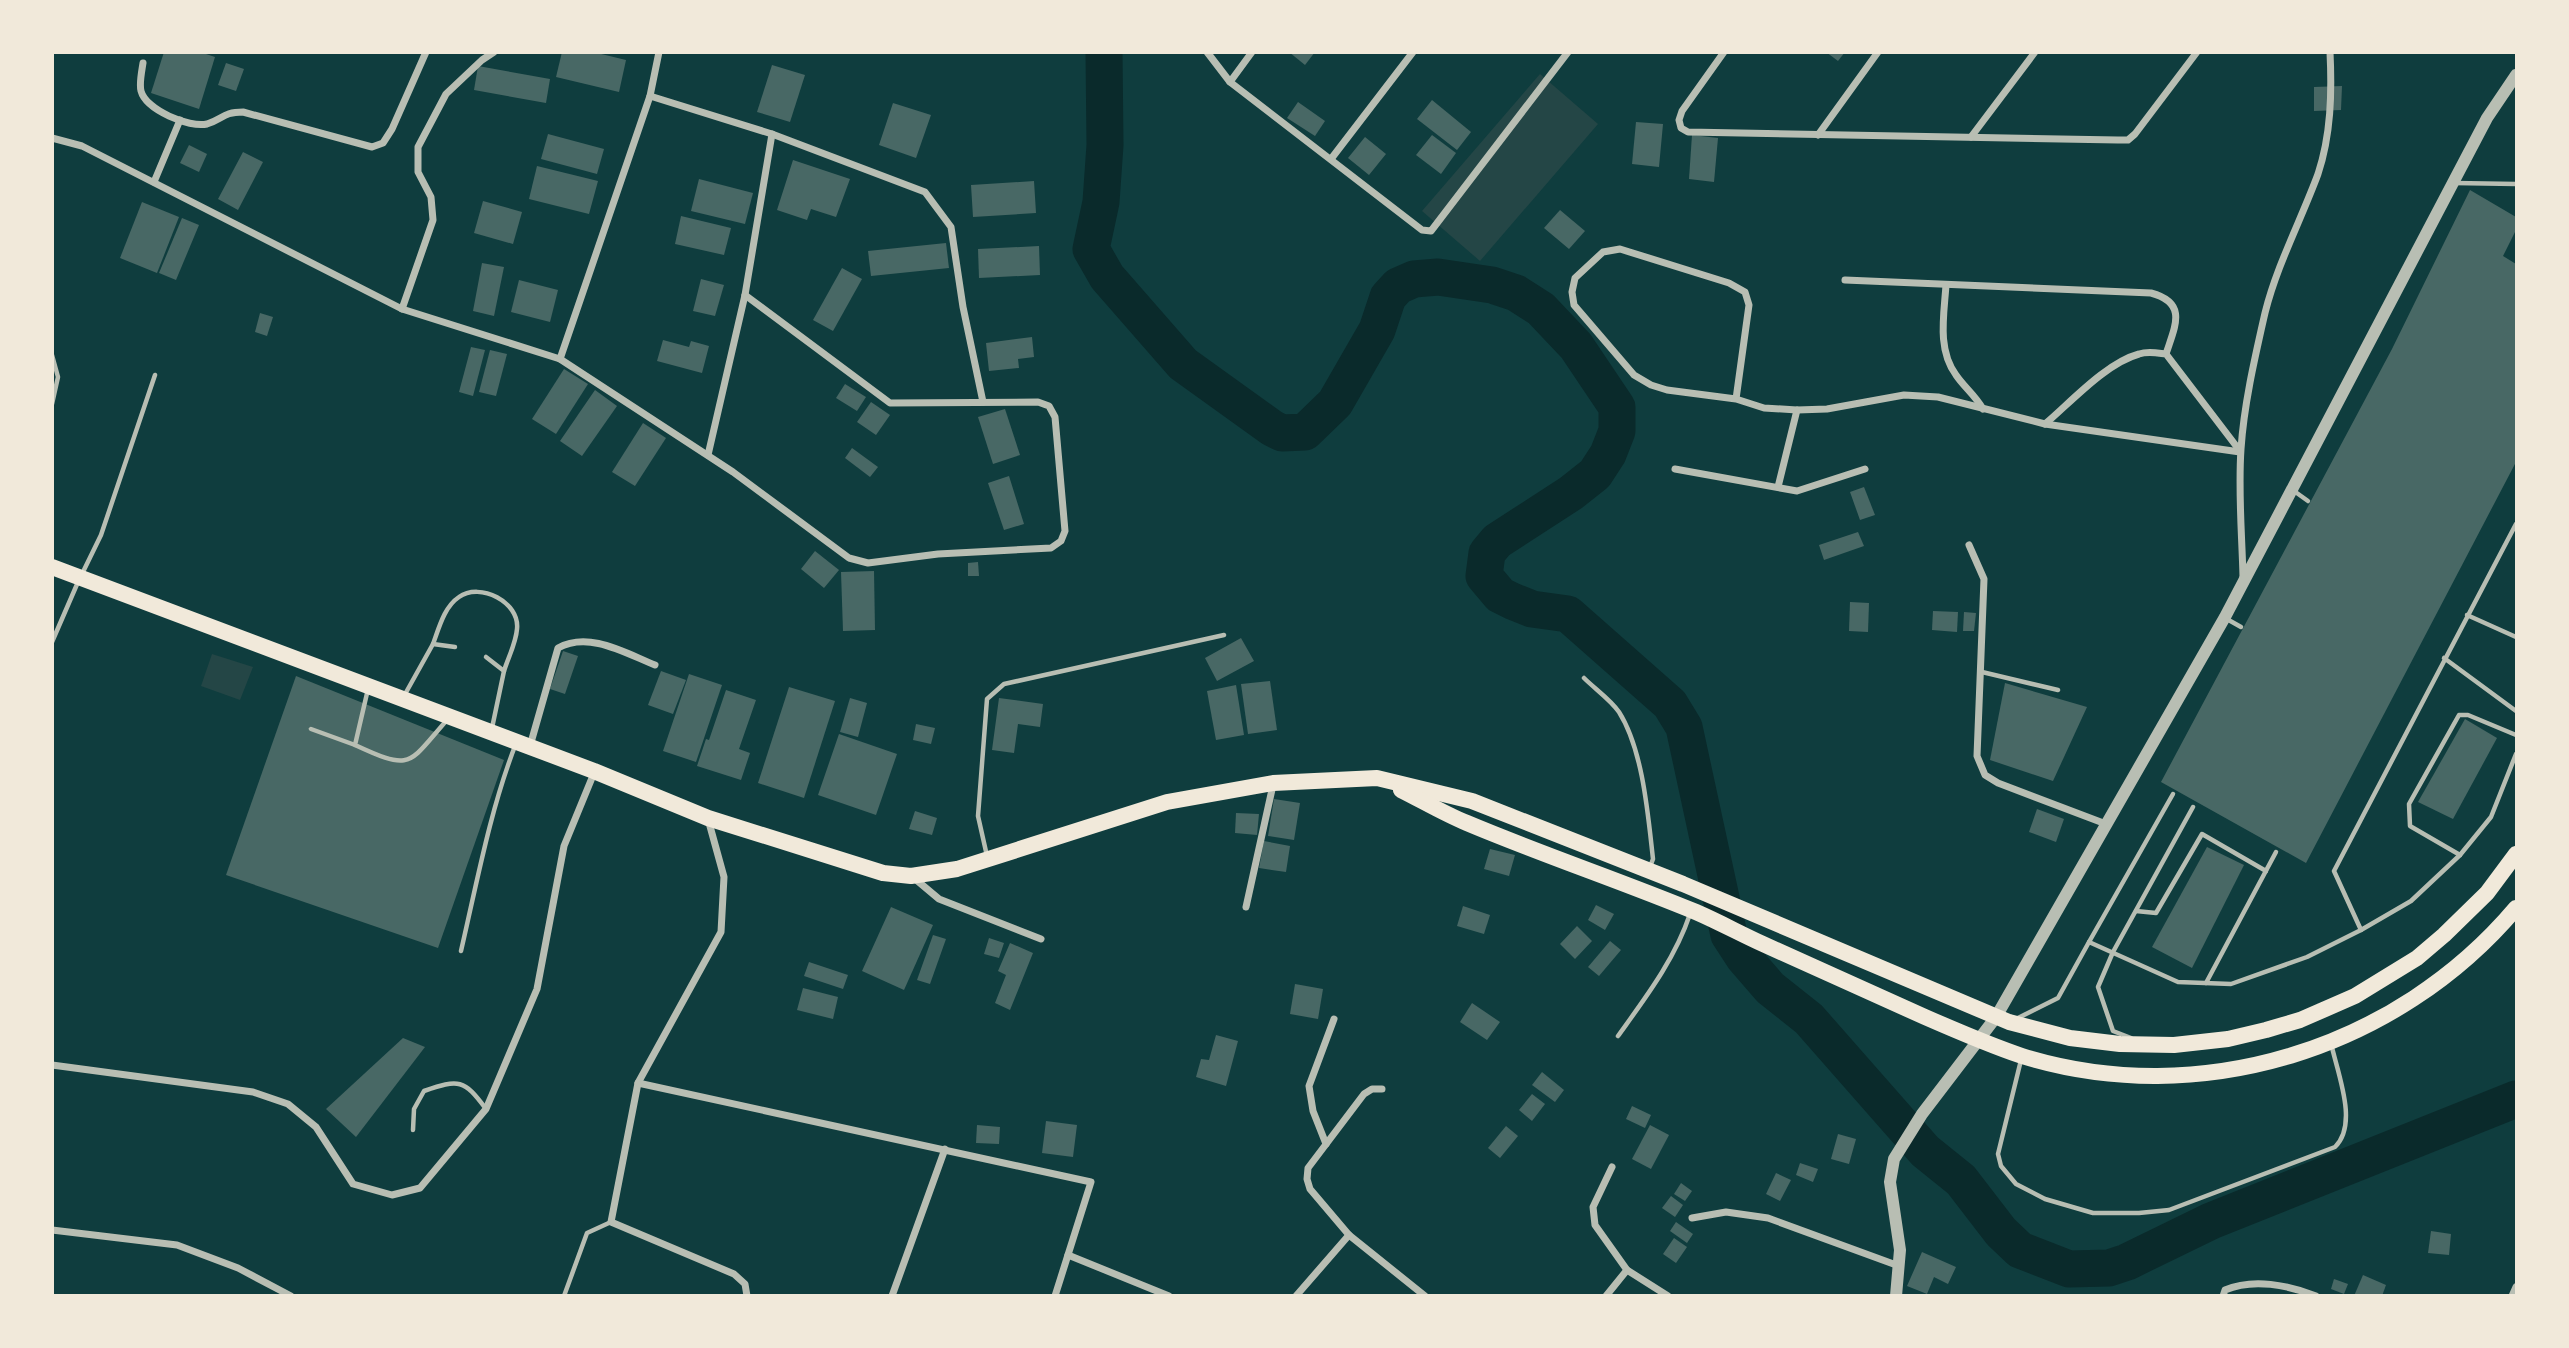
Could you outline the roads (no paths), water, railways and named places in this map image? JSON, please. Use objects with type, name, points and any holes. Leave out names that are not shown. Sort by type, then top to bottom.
[{"type":"main road","points":[[52,567],[594,771],[708,818],[883,873],[911,876],[957,869],[1167,802],[1273,783],[1377,778],[1472,801],[1683,884],[2003,1020],[2070,1038],[2120,1044],[2174,1045],[2228,1039],[2300,1020],[2355,996],[2417,958],[2444,935],[2487,893],[2516,854]]},
{"type":"main road","points":[[1377,778],[1465,822],[1693,911],[1980,1040],[2056,1065],[2105,1073],[2177,1075],[2246,1068],[2305,1052],[2330,1042],[2371,1025],[2442,980],[2490,937],[2516,908]]},
{"type":"street","points":[[143,63],[140,90],[151,106],[180,120],[205,124],[229,112],[243,112],[372,147],[383,143],[392,129],[426,52]]},
{"type":"street","points":[[402,309],[433,220],[431,197],[418,172],[418,147],[446,94],[494,52]]},
{"type":"street","points":[[561,359],[650,96],[659,52]]},
{"type":"street","points":[[1208,52],[1230,82],[1422,230],[1431,232],[1568,52]]},
{"type":"street","points":[[1230,82],[1252,52]]},
{"type":"street","points":[[1331,159],[1413,52]]},
{"type":"street","points":[[1724,52],[1682,111],[1679,120],[1682,128],[1688,132],[2127,140],[2135,134],[2196,52]]},
{"type":"street","points":[[1818,135],[1878,52]]},
{"type":"street","points":[[1971,137],[2035,52]]},
{"type":"street","points":[[2243,586],[2241,452],[2244,418],[2266,311],[2298,218],[2318,173],[2328,131],[2332,82],[2330,52]]},
{"type":"street","points":[[1896,1296],[1900,1251],[1890,1182],[1894,1159],[1922,1114],[1980,1040],[2003,1020],[2106,824],[2243,586],[2487,118],[2516,75]]},
{"type":"street","points":[[650,96],[772,134],[925,192],[951,227],[963,307],[984,402]]},
{"type":"street","points":[[155,183],[180,120]]},
{"type":"street","points":[[708,455],[745,295],[772,134]]},
{"type":"street","points":[[52,138],[82,146],[402,309],[561,359],[708,455],[849,558],[868,563],[938,554],[1051,548],[1061,541],[1065,531],[1055,417],[1049,406],[1038,402],[890,403],[745,295]]},
{"type":"street","points":[[1736,399],[1749,305],[1745,292],[1728,283],[1620,249],[1603,252],[1575,278],[1572,292],[1574,305],[1634,375],[1667,390],[1736,399],[1764,408],[1797,410],[1827,409],[1904,395],[1938,397],[2045,424],[2241,452]]},
{"type":"street","points":[[1845,280],[2151,293],[2167,297],[2175,308],[2176,323],[2166,354]]},
{"type":"street","points":[[1946,285],[1943,337],[1945,358],[1957,377],[1973,392],[1983,409]]},
{"type":"street","points":[[2045,424],[2116,363],[2149,352],[2166,354],[2241,452]]},
{"type":"street","points":[[1778,487],[1797,410]]},
{"type":"street","points":[[1675,469],[1797,491],[1865,469]]},
{"type":"street","points":[[1969,545],[1984,579],[1978,756],[1984,775],[1998,783],[2106,824]]},
{"type":"street","points":[[523,745],[558,648],[568,643],[590,641],[655,665]]},
{"type":"street","points":[[52,1065],[253,1092],[288,1104],[316,1127],[353,1184],[392,1195],[420,1188],[486,1110],[537,989],[564,846],[594,771]]},
{"type":"street","points":[[1246,907],[1273,783]]},
{"type":"street","points":[[708,818],[724,877],[720,932],[638,1083],[611,1222],[734,1274],[746,1284],[747,1296]]},
{"type":"street","points":[[911,876],[939,899],[1041,939]]},
{"type":"street","points":[[1326,1144],[1313,1111],[1309,1086],[1334,1020]]},
{"type":"street","points":[[638,1083],[1091,1182],[1055,1296]]},
{"type":"street","points":[[1382,1089],[1372,1089],[1364,1094],[1308,1168],[1307,1179],[1310,1189],[1349,1235],[1425,1296]]},
{"type":"street","points":[[892,1296],[945,1149]]},
{"type":"street","points":[[1612,1167],[1593,1207],[1595,1225],[1628,1270],[1668,1296]]},
{"type":"street","points":[[1692,1218],[1726,1212],[1768,1218],[1900,1266]]},
{"type":"street","points":[[52,1230],[177,1245],[238,1268],[291,1296]]},
{"type":"street","points":[[1296,1296],[1349,1235]]},
{"type":"street","points":[[1068,1255],[1169,1296]]},
{"type":"street","points":[[1606,1296],[1628,1270]]},
{"type":"street","points":[[2222,1296],[2225,1290],[2237,1285],[2260,1284],[2297,1288],[2316,1296]]},
{"type":"street","points":[[2512,1296],[2516,1287]]},
{"type":"lane","points":[[2454,183],[2516,184]]},
{"type":"lane","points":[[52,355],[58,377],[52,404]]},
{"type":"lane","points":[[52,642],[101,535],[155,375]]},
{"type":"lane","points":[[2293,490],[2308,501]]},
{"type":"lane","points":[[2361,930],[2334,871],[2516,524]]},
{"type":"lane","points":[[402,699],[433,644],[446,612],[456,598],[468,591],[481,592],[509,604],[516,615],[517,629],[504,671],[492,733]]},
{"type":"lane","points":[[2467,615],[2516,637]]},
{"type":"lane","points":[[2225,617],[2241,627]]},
{"type":"lane","points":[[988,860],[978,816],[987,699],[995,690],[1004,684],[1224,635]]},
{"type":"lane","points":[[433,644],[456,647]]},
{"type":"lane","points":[[486,657],[504,671]]},
{"type":"lane","points":[[2444,659],[2516,711]]},
{"type":"lane","points":[[1982,672],[2058,690]]},
{"type":"lane","points":[[1584,678],[1618,710],[1630,734],[1647,806],[1653,859],[1649,871]]},
{"type":"lane","points":[[355,745],[368,686]]},
{"type":"lane","points":[[2460,855],[2410,826],[2409,804],[2459,715],[2468,715],[2516,735]]},
{"type":"lane","points":[[311,730],[396,762],[416,756],[450,717]]},
{"type":"lane","points":[[461,951],[504,775],[523,745]]},
{"type":"lane","points":[[2089,942],[2178,982],[2231,984],[2307,957],[2411,901],[2460,855],[2491,817],[2516,754]]},
{"type":"lane","points":[[2003,1020],[2058,998],[2173,794]]},
{"type":"lane","points":[[2151,1045],[2113,1031],[2098,987],[2113,952],[2193,807]]},
{"type":"lane","points":[[2136,911],[2156,913],[2202,834],[2266,871]]},
{"type":"lane","points":[[2206,983],[2276,852]]},
{"type":"lane","points":[[1618,1036],[1676,949],[1693,911]]},
{"type":"lane","points":[[2022,1056],[1998,1154],[2001,1167],[2015,1184],[2045,1199],[2093,1213],[2139,1213],[2169,1210],[2335,1147],[2343,1139],[2347,1128],[2347,1111],[2330,1042]]},
{"type":"lane","points":[[413,1130],[414,1109],[424,1091],[445,1083],[463,1084],[473,1092],[486,1110]]},
{"type":"lane","points":[[564,1296],[587,1233],[611,1222]]},
{"type":"waterway","points":[[1104,52],[1105,145],[1101,202],[1091,249],[1107,277],[1183,364],[1272,428],[1282,433],[1305,432],[1335,403],[1377,330],[1388,297],[1398,286],[1414,279],[1438,277],[1492,285],[1516,293],[1541,309],[1576,346],[1617,407],[1617,431],[1608,454],[1595,474],[1571,493],[1497,541],[1487,553],[1484,576],[1500,595],[1512,601],[1532,609],[1568,614],[1670,704],[1684,727],[1729,935],[1744,958],[1770,988],[1809,1019],[1925,1151],[1961,1180],[2001,1232],[2020,1250],[2069,1269],[2109,1268],[2211,1221],[2516,1099]]}]
